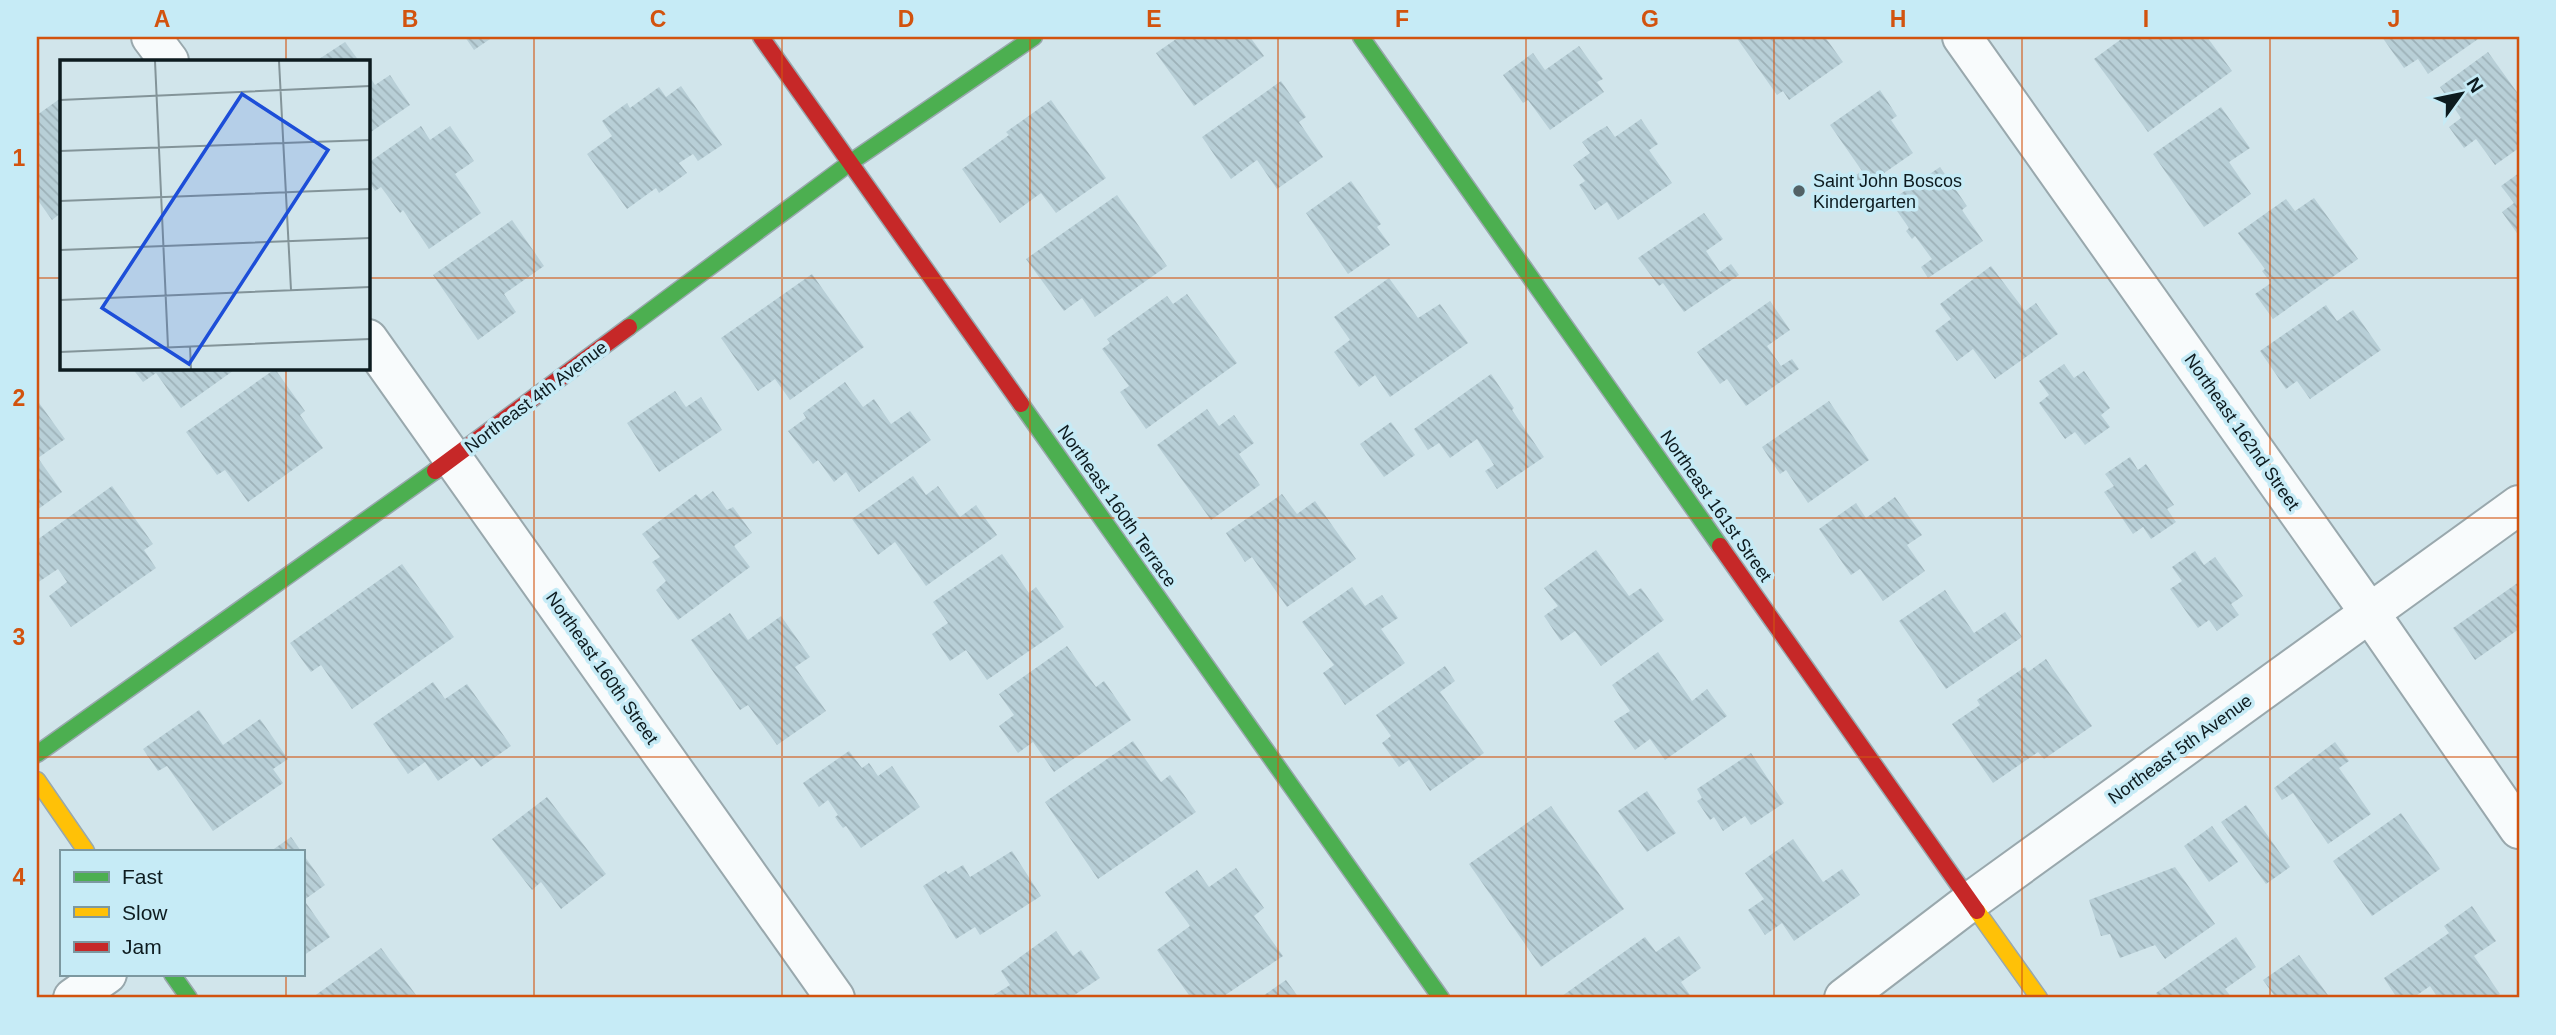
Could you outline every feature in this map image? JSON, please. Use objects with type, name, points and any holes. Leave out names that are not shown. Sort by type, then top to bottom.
[{"type":"street","points":[[151,37],[168,60]]},
{"type":"street","name":"Northeast 160th Terrace","points":[[761,37],[1441,998]]},
{"type":"street","name":"Northeast 4th Avenue","points":[[37,754],[453,458],[851,162],[1034,37]]},
{"type":"street","name":"Northeast 161st Street","points":[[1361,37],[2039,998]]},
{"type":"street","name":"Northeast 162nd Street","points":[[1962,37],[2369,611],[2519,829]]},
{"type":"street","name":"Northeast 160th Street","points":[[369,340],[835,998]]},
{"type":"street","name":"Northeast 5th Avenue","points":[[1844,998],[1971,901],[2519,505]]},
{"type":"street","points":[[37,780],[85,850]]},
{"type":"street","points":[[73,998],[104,976]]},
{"type":"street","points":[[173,976],[189,998]]},
{"type":"building","points":[[465,37],[493,37],[474,50]]},
{"type":"building","points":[[1179,37],[1250,37],[1264,56],[1194,106],[1156,53]]},
{"type":"building","points":[[1736,37],[1825,37],[1843,62],[1789,100],[1783,91],[1777,95]]},
{"type":"building","points":[[2124,37],[2207,37],[2232,71],[2148,132],[2094,59]]},
{"type":"building","points":[[2382,37],[2481,37],[2428,74],[2418,59],[2404,68]]},
{"type":"building","points":[[345,42],[358,60],[318,60]]},
{"type":"building","points":[[1579,46],[1603,79],[1597,82],[1604,92],[1550,130],[1528,100],[1523,103],[1503,75],[1533,53],[1545,70]]},
{"type":"building","points":[[2488,52],[2519,95],[2519,148],[2495,165],[2476,139],[2464,148],[2449,127],[2461,118],[2440,87]]},
{"type":"building","points":[[390,75],[410,105],[369,133],[369,76],[375,85]]},
{"type":"building","points":[[1281,81],[1306,117],[1299,122],[1323,157],[1277,189],[1257,160],[1231,179],[1202,137]]},
{"type":"building","points":[[681,86],[722,145],[698,161],[693,154],[679,163],[687,173],[659,193],[656,188],[627,209],[587,154],[612,136],[602,121],[627,103],[630,108],[659,87],[666,97]]},
{"type":"building","points":[[1880,90],[1897,116],[1891,120],[1913,153],[1861,189],[1853,177],[1862,171],[1830,125]]},
{"type":"building","points":[[60,99],[60,214],[52,220],[37,199],[37,115]]},
{"type":"building","points":[[1051,100],[1106,178],[1056,213],[1041,193],[1000,223],[962,169],[1009,135],[1006,132]]},
{"type":"building","points":[[2221,107],[2250,148],[2229,162],[2251,194],[2204,227],[2153,154]]},
{"type":"building","points":[[1641,119],[1658,144],[1649,150],[1672,183],[1618,220],[1607,202],[1595,210],[1579,185],[1585,181],[1573,165],[1590,153],[1582,142],[1595,133],[1607,126],[1615,137]]},
{"type":"building","points":[[421,126],[430,140],[450,126],[474,161],[455,174],[481,213],[429,249],[403,210],[400,213],[381,187],[375,191],[369,182],[369,162]]},
{"type":"building","points":[[1940,167],[1967,206],[1962,210],[1983,241],[1928,278],[1921,267],[1932,259],[1915,236],[1912,239],[1906,231],[1909,228],[1890,201]]},
{"type":"building","points":[[2519,173],[2519,236],[2502,212],[2514,203],[2501,186]]},
{"type":"building","points":[[1351,181],[1381,224],[1377,227],[1390,245],[1348,274],[1306,213]]},
{"type":"building","points":[[1117,195],[1167,266],[1095,317],[1082,298],[1064,311],[1026,259]]},
{"type":"building","points":[[2314,198],[2358,259],[2273,319],[2255,294],[2271,283],[2262,271],[2265,269],[2238,233],[2286,199],[2295,211]]},
{"type":"building","points":[[1704,213],[1723,239],[1706,251],[1720,272],[1731,264],[1739,275],[1684,312],[1663,283],[1659,286],[1638,258]]},
{"type":"building","points":[[512,220],[544,266],[504,294],[516,312],[478,340],[433,275]]},
{"type":"building","points":[[1991,266],[2025,311],[2036,303],[2058,334],[1995,379],[1973,349],[1957,361],[1935,331],[1951,319],[1940,304]]},
{"type":"building","points":[[812,274],[864,347],[790,400],[775,379],[758,391],[721,338]]},
{"type":"building","points":[[1389,278],[1418,318],[1440,304],[1468,343],[1390,397],[1375,375],[1359,387],[1334,352],[1350,340],[1334,317]]},
{"type":"building","points":[[1187,294],[1237,363],[1146,429],[1120,392],[1129,386],[1102,349],[1110,343],[1107,339],[1167,296],[1173,304]]},
{"type":"building","points":[[1770,301],[1790,330],[1767,346],[1781,366],[1792,359],[1799,369],[1746,406],[1727,379],[1720,384],[1697,352]]},
{"type":"building","points":[[2326,305],[2337,321],[2353,310],[2381,350],[2310,399],[2297,381],[2286,389],[2260,351]]},
{"type":"building","points":[[2064,364],[2074,378],[2084,371],[2110,408],[2101,415],[2110,427],[2085,445],[2075,432],[2065,439],[2039,403],[2049,395],[2039,381]]},
{"type":"building","points":[[133,369],[236,369],[181,408],[156,373],[143,382]]},
{"type":"building","points":[[275,369],[305,411],[300,415],[323,448],[248,502],[225,470],[217,475],[186,432]]},
{"type":"building","points":[[1491,374],[1544,457],[1497,489],[1485,471],[1494,465],[1477,439],[1450,458],[1439,443],[1428,450],[1414,429]]},
{"type":"building","points":[[845,382],[863,407],[874,399],[891,424],[910,411],[931,440],[859,492],[846,472],[834,482],[818,460],[813,464],[788,431],[806,418],[803,413]]},
{"type":"building","points":[[675,391],[686,407],[701,397],[722,430],[659,472],[627,423]]},
{"type":"building","points":[[37,400],[65,439],[38,458],[62,492],[37,510]]},
{"type":"building","points":[[1829,401],[1869,460],[1808,503],[1786,470],[1780,474],[1762,447]]},
{"type":"building","points":[[1207,409],[1219,426],[1234,415],[1254,443],[1239,454],[1260,485],[1211,520],[1157,445]]},
{"type":"building","points":[[1391,422],[1415,455],[1384,477],[1360,444]]},
{"type":"building","points":[[2130,457],[2138,470],[2146,464],[2174,505],[2167,509],[2176,522],[2151,539],[2143,527],[2133,534],[2104,492],[2114,486],[2105,474]]},
{"type":"building","points":[[913,476],[926,495],[938,486],[960,517],[976,505],[997,535],[926,586],[895,542],[878,555],[852,519]]},
{"type":"building","points":[[112,486],[153,544],[144,550],[156,568],[71,627],[49,596],[67,582],[58,569],[37,583],[37,540]]},
{"type":"building","points":[[713,491],[727,510],[733,507],[752,533],[734,546],[750,567],[678,620],[656,590],[666,581],[652,562],[660,557],[642,534],[696,494],[701,500]]},
{"type":"building","points":[[1282,494],[1297,514],[1315,501],[1356,559],[1287,607],[1252,557],[1245,562],[1226,533]]},
{"type":"building","points":[[1895,497],[1922,535],[1907,545],[1925,571],[1883,601],[1860,569],[1851,575],[1819,529],[1856,503],[1866,518]]},
{"type":"building","points":[[1596,550],[1629,596],[1641,588],[1664,620],[1601,666],[1575,631],[1561,641],[1544,616],[1558,606],[1544,588]]},
{"type":"building","points":[[2195,551],[2204,565],[2215,557],[2243,596],[2231,604],[2239,615],[2217,631],[2209,620],[2198,628],[2170,589],[2182,581],[2172,567]]},
{"type":"building","points":[[1002,554],[1029,593],[1036,587],[1064,627],[987,680],[966,650],[950,661],[932,634],[948,623],[933,602]]},
{"type":"building","points":[[402,564],[454,637],[352,709],[321,665],[311,672],[290,643]]},
{"type":"building","points":[[2519,582],[2519,629],[2475,660],[2453,628]]},
{"type":"building","points":[[1352,587],[1365,606],[1382,595],[1398,618],[1381,629],[1405,663],[1345,705],[1323,673],[1334,665],[1302,622]]},
{"type":"building","points":[[1945,590],[1974,633],[2005,612],[2022,637],[1946,689],[1899,621]]},
{"type":"building","points":[[730,613],[748,640],[781,616],[810,657],[795,667],[826,711],[777,745],[748,705],[740,710],[691,640]]},
{"type":"building","points":[[1067,646],[1096,687],[1104,681],[1131,720],[1054,772],[1033,742],[1018,753],[999,726],[1014,715],[999,694]]},
{"type":"building","points":[[1658,652],[1692,701],[1707,689],[1727,716],[1665,760],[1650,739],[1635,750],[1614,721],[1630,711],[1612,685]]},
{"type":"building","points":[[2046,659],[2092,726],[2044,759],[2038,752],[1993,783],[1952,724],[1980,705],[1977,700],[2025,667],[2028,672]]},
{"type":"building","points":[[1445,666],[1455,681],[1440,692],[1484,753],[1430,791],[1409,760],[1399,767],[1382,743],[1391,736],[1376,715]]},
{"type":"building","points":[[433,682],[445,699],[467,684],[511,746],[481,767],[473,757],[438,781],[425,762],[408,774],[373,724]]},
{"type":"building","points":[[199,710],[223,745],[260,719],[288,759],[273,769],[283,783],[213,831],[167,766],[158,771],[143,749]]},
{"type":"building","points":[[1133,741],[1161,782],[1170,775],[1196,812],[1098,879],[1045,802]]},
{"type":"building","points":[[2335,742],[2349,761],[2339,768],[2371,814],[2328,844],[2293,793],[2282,800],[2274,788]]},
{"type":"building","points":[[849,751],[862,768],[869,763],[878,776],[892,766],[920,807],[861,848],[846,826],[843,828],[839,823],[835,817],[838,815],[828,800],[819,807],[803,783]]},
{"type":"building","points":[[1751,753],[1784,803],[1751,825],[1745,816],[1723,831],[1714,817],[1710,820],[1697,801],[1702,798],[1697,789]]},
{"type":"building","points":[[1647,791],[1676,833],[1647,852],[1618,811]]},
{"type":"building","points":[[547,797],[606,874],[561,909],[541,882],[532,890],[492,839]]},
{"type":"building","points":[[2246,805],[2290,867],[2266,884],[2221,822]]},
{"type":"building","points":[[1551,806],[1624,909],[1541,967],[1469,864]]},
{"type":"building","points":[[2401,813],[2440,869],[2372,916],[2333,861]]},
{"type":"building","points":[[2212,826],[2238,862],[2209,882],[2184,846]]},
{"type":"building","points":[[291,837],[300,850],[272,850]]},
{"type":"building","points":[[1793,839],[1823,882],[1842,869],[1860,895],[1794,941],[1782,923],[1765,935],[1748,910],[1764,899],[1745,873]]},
{"type":"building","points":[[1012,851],[1041,896],[980,935],[975,927],[956,939],[923,886],[946,871],[948,874],[963,865],[970,877]]},
{"type":"building","points":[[304,855],[325,885],[304,900]]},
{"type":"building","points":[[2175,867],[2215,924],[2165,959],[2155,945],[2120,958],[2110,934],[2101,936],[2089,900]]},
{"type":"building","points":[[1236,868],[1264,908],[1254,916],[1283,956],[1221,998],[1191,998],[1157,950],[1190,926],[1165,892],[1197,870],[1209,887]]},
{"type":"building","points":[[304,900],[330,937],[304,955]]},
{"type":"building","points":[[2472,906],[2496,941],[2474,956],[2500,994],[2495,998],[2438,998],[2430,986],[2413,998],[2397,998],[2384,978],[2449,933],[2444,926]]},
{"type":"building","points":[[1056,931],[1073,956],[1081,950],[1100,978],[1070,998],[989,998],[1010,985],[1001,971]]},
{"type":"building","points":[[1679,936],[1701,968],[1681,982],[1692,998],[1563,998],[1562,996],[1645,937],[1656,952]]},
{"type":"building","points":[[2236,937],[2256,967],[2225,989],[2232,998],[2159,998],[2156,993]]},
{"type":"building","points":[[381,948],[416,995],[412,998],[313,997]]},
{"type":"building","points":[[2299,955],[2330,998],[2276,998],[2263,980]]},
{"type":"building","points":[[1286,980],[1299,998],[1260,998]]},
{"type":"traffic: fast","points":[[629,327],[851,162],[1034,37]]},
{"type":"traffic: fast","points":[[1361,37],[1720,546]]},
{"type":"traffic: fast","points":[[1021,404],[1441,998]]},
{"type":"traffic: fast","points":[[37,754],[435,471]]},
{"type":"traffic: fast","points":[[173,976],[189,998]]},
{"type":"traffic: slow","points":[[37,780],[85,850]]},
{"type":"traffic: slow","points":[[1977,911],[2039,998]]},
{"type":"traffic: jam","points":[[761,37],[1021,404]]},
{"type":"traffic: jam","points":[[435,471],[629,327]]},
{"type":"traffic: jam","points":[[1720,546],[1977,911]]},
{"type":"place","name":"Saint John Boscos Kindergarten","points":[[1799,191]]}]
